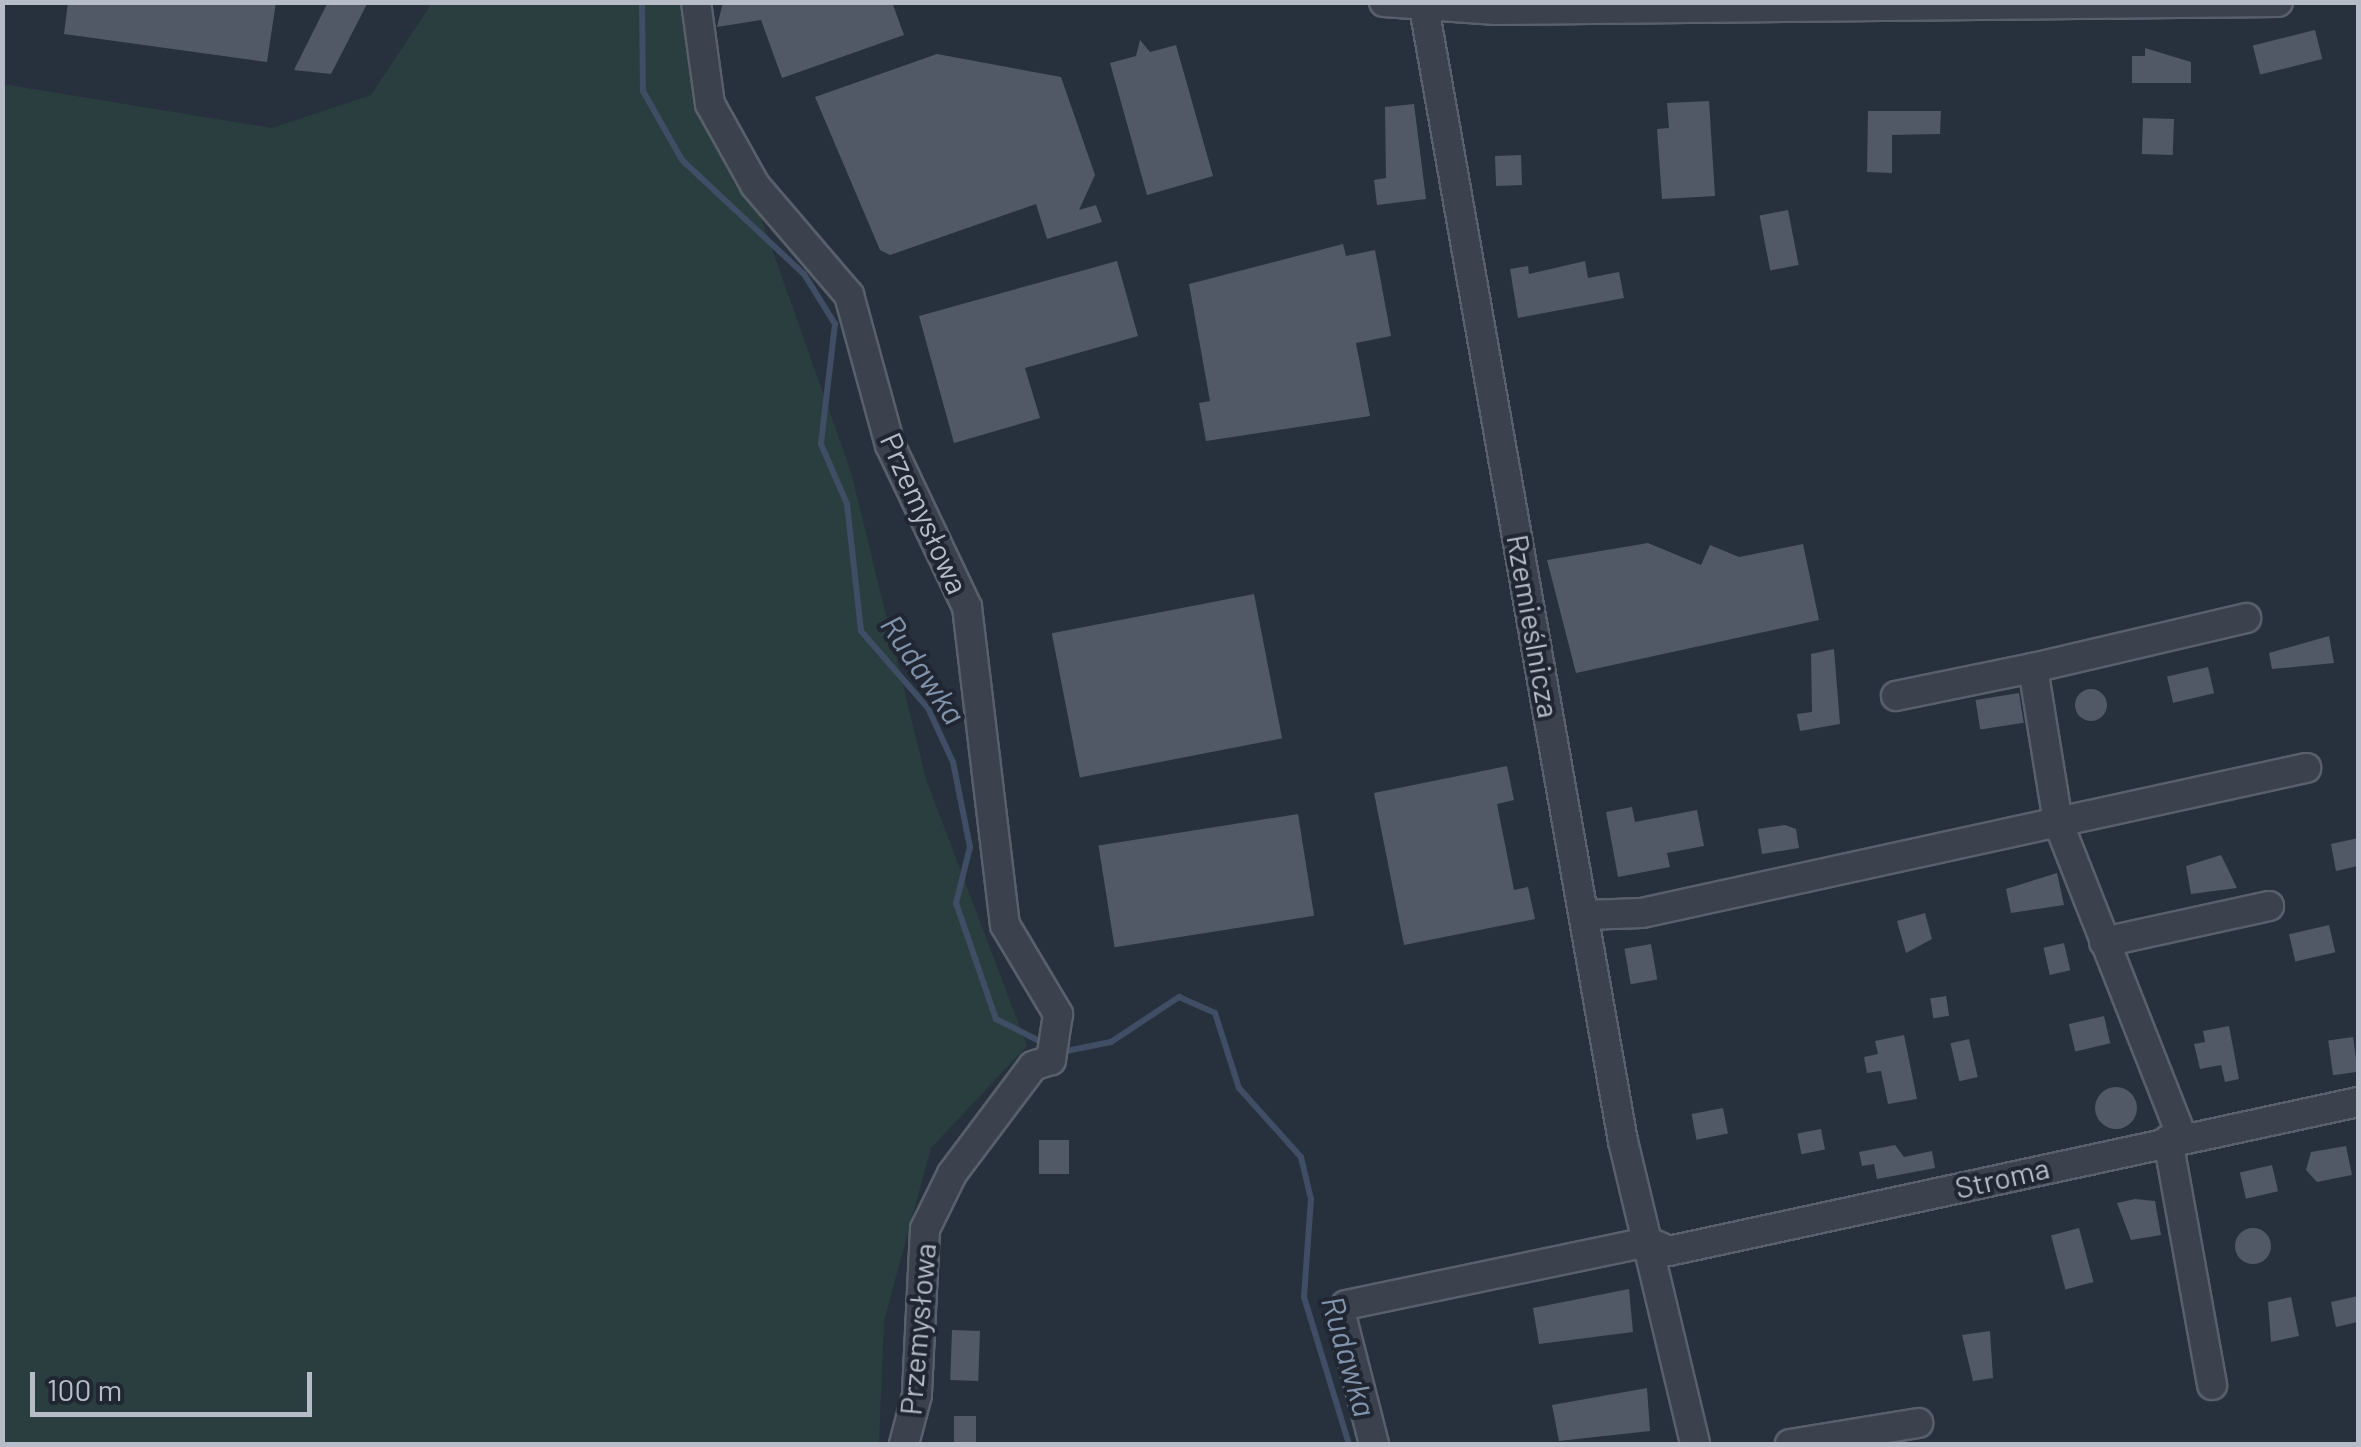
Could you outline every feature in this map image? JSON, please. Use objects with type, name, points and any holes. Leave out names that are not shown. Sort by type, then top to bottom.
[{"type":"street","name":"Przemysłowa","points":[[696,2],[710,104],[754,186],[849,295],[890,444],[967,607],[1005,925],[1059,1031],[1042,1063],[952,1174],[924,1229],[917,1394],[904,1444]]},
{"type":"street","points":[[1384,2],[1424,8],[2278,2]]},
{"type":"street","name":"Rzemieślnicza","points":[[1424,8],[1586,915],[1648,1242],[1695,1444]]},
{"type":"street","points":[[1896,696],[2246,618]]},
{"type":"street","points":[[2033,668],[2058,822],[2175,1138],[2212,1385]]},
{"type":"street","points":[[1586,915],[1642,914],[2306,768]]},
{"type":"street","points":[[2104,942],[2269,906]]},
{"type":"street","name":"Przemysłowa","points":[[1042,1063],[1044,1003]]},
{"type":"street","name":"Stroma","points":[[1374,1444],[1341,1315],[1346,1305],[1648,1242],[1669,1250],[2175,1138],[2358,1102]]},
{"type":"street","points":[[1790,1444],[1918,1422]]},
{"type":"shaded area","points":[[432,3],[685,3],[851,472],[926,779],[1027,1046],[931,1148],[884,1321],[879,1444],[3,1444],[3,84],[272,128],[371,95]]},
{"type":"building","points":[[68,2],[276,2],[267,62],[64,34]]},
{"type":"building","points":[[328,2],[368,2],[331,74],[294,70]]},
{"type":"building","points":[[723,2],[892,2],[904,35],[782,78],[761,20],[717,27]]},
{"type":"building","points":[[2315,30],[2322,59],[2260,75],[2253,45]]},
{"type":"building","points":[[1140,40],[1150,52],[1176,45],[1213,176],[1147,195],[1110,63],[1136,56]]},
{"type":"building","points":[[2145,48],[2191,62],[2191,83],[2132,83],[2132,56],[2145,56]]},
{"type":"building","points":[[937,54],[1061,77],[1095,175],[1079,210],[1096,205],[1102,222],[1047,239],[1036,204],[890,255],[880,250],[815,97]]},
{"type":"building","points":[[1709,101],[1715,196],[1662,199],[1657,129],[1669,128],[1667,103]]},
{"type":"building","points":[[1414,104],[1426,199],[1377,205],[1374,180],[1386,178],[1385,107]]},
{"type":"building","points":[[1868,111],[1941,111],[1940,134],[1892,135],[1892,173],[1867,172]]},
{"type":"building","points":[[2143,118],[2174,119],[2173,155],[2142,154]]},
{"type":"building","points":[[1521,155],[1522,185],[1496,186],[1495,156]]},
{"type":"building","points":[[1788,210],[1799,265],[1770,271],[1760,216]]},
{"type":"building","points":[[1343,244],[1346,256],[1375,250],[1391,336],[1356,343],[1370,416],[1206,441],[1199,403],[1210,401],[1189,284]]},
{"type":"building","points":[[1117,261],[1138,336],[1025,368],[1040,418],[954,443],[919,316]]},
{"type":"building","points":[[1585,261],[1588,278],[1619,272],[1624,298],[1518,318],[1510,269],[1528,266],[1529,274]]},
{"type":"building","points":[[1648,543],[1701,565],[1710,545],[1739,557],[1803,544],[1819,620],[1576,673],[1547,560]]},
{"type":"building","points":[[1254,594],[1282,738],[1080,778],[1052,633]]},
{"type":"building","points":[[2329,636],[2334,663],[2272,669],[2269,653]]},
{"type":"building","points":[[1834,649],[1840,724],[1800,731],[1797,714],[1812,712],[1811,654]]},
{"type":"building","points":[[2208,667],[2214,693],[2173,703],[2167,676]]},
{"type":"building","points":[[2091,689],[2102,694],[2107,705],[2102,716],[2091,721],[2080,716],[2075,705],[2080,694]]},
{"type":"building","points":[[2019,693],[2024,723],[1980,730],[1976,700]]},
{"type":"building","points":[[1507,766],[1514,800],[1497,804],[1514,890],[1528,887],[1535,919],[1404,945],[1374,793]]},
{"type":"building","points":[[1632,807],[1635,822],[1697,810],[1704,846],[1667,853],[1670,867],[1618,877],[1606,812]]},
{"type":"building","points":[[1298,814],[1314,916],[1115,947],[1098,846]]},
{"type":"building","points":[[1785,825],[1796,829],[1799,848],[1762,854],[1758,829]]},
{"type":"building","points":[[2358,838],[2358,866],[2336,871],[2331,844]]},
{"type":"building","points":[[2221,855],[2237,888],[2191,894],[2186,866]]},
{"type":"building","points":[[2057,873],[2064,905],[2011,913],[2006,889]]},
{"type":"building","points":[[1925,913],[1932,939],[1906,953],[1897,921]]},
{"type":"building","points":[[2329,925],[2335,952],[2295,962],[2289,934]]},
{"type":"building","points":[[2064,943],[2070,970],[2050,975],[2044,948]]},
{"type":"building","points":[[1651,944],[1657,979],[1631,984],[1624,949]]},
{"type":"building","points":[[1946,996],[1949,1016],[1933,1018],[1930,999]]},
{"type":"building","points":[[2104,1016],[2110,1043],[2075,1051],[2069,1024]]},
{"type":"building","points":[[2229,1026],[2239,1079],[2225,1082],[2221,1065],[2200,1069],[2194,1044],[2205,1042],[2203,1031]]},
{"type":"building","points":[[1904,1035],[1917,1099],[1888,1104],[1881,1071],[1867,1073],[1864,1057],[1878,1054],[1875,1041]]},
{"type":"building","points":[[2353,1037],[2358,1072],[2333,1075],[2328,1040]]},
{"type":"building","points":[[1969,1039],[1978,1077],[1959,1081],[1950,1043]]},
{"type":"building","points":[[2116,1087],[2131,1093],[2137,1108],[2131,1123],[2116,1129],[2101,1123],[2095,1108],[2101,1093]]},
{"type":"building","points":[[1723,1108],[1728,1134],[1697,1140],[1692,1114]]},
{"type":"building","points":[[1821,1129],[1825,1150],[1801,1154],[1797,1134]]},
{"type":"building","points":[[1039,1140],[1069,1140],[1069,1174],[1039,1174]]},
{"type":"building","points":[[1895,1145],[1904,1157],[1932,1151],[1935,1168],[1877,1179],[1874,1164],[1862,1166],[1859,1152]]},
{"type":"building","points":[[2346,1146],[2352,1175],[2317,1182],[2306,1170],[2311,1152]]},
{"type":"building","points":[[2272,1165],[2278,1191],[2246,1199],[2240,1172]]},
{"type":"building","points":[[2135,1199],[2155,1201],[2161,1235],[2131,1240],[2117,1203]]},
{"type":"building","points":[[2079,1228],[2093,1282],[2065,1290],[2051,1236]]},
{"type":"building","points":[[2253,1228],[2266,1233],[2271,1246],[2266,1259],[2253,1264],[2240,1259],[2235,1246],[2240,1233]]},
{"type":"building","points":[[1629,1289],[1633,1332],[1539,1344],[1533,1308]]},
{"type":"building","points":[[2358,1296],[2358,1322],[2336,1327],[2331,1302]]},
{"type":"building","points":[[2291,1297],[2299,1336],[2271,1342],[2268,1302]]},
{"type":"building","points":[[952,1330],[980,1331],[978,1381],[950,1380]]},
{"type":"building","points":[[1990,1331],[1993,1378],[1973,1381],[1962,1335]]},
{"type":"building","points":[[1647,1388],[1650,1431],[1559,1441],[1552,1405]]},
{"type":"building","points":[[954,1416],[976,1416],[976,1444],[954,1444]]},
{"type":"waterway","name":"Rudawka","points":[[642,2],[643,91],[682,160],[804,274],[835,324],[821,444],[847,504],[861,631],[928,708],[953,762],[970,847],[956,903],[996,1019],[1045,1044]]},
{"type":"waterway","name":"Rudawka","points":[[1061,1052],[1111,1042],[1179,997],[1215,1013],[1239,1088],[1301,1157],[1311,1199],[1304,1297],[1349,1444]]}]
